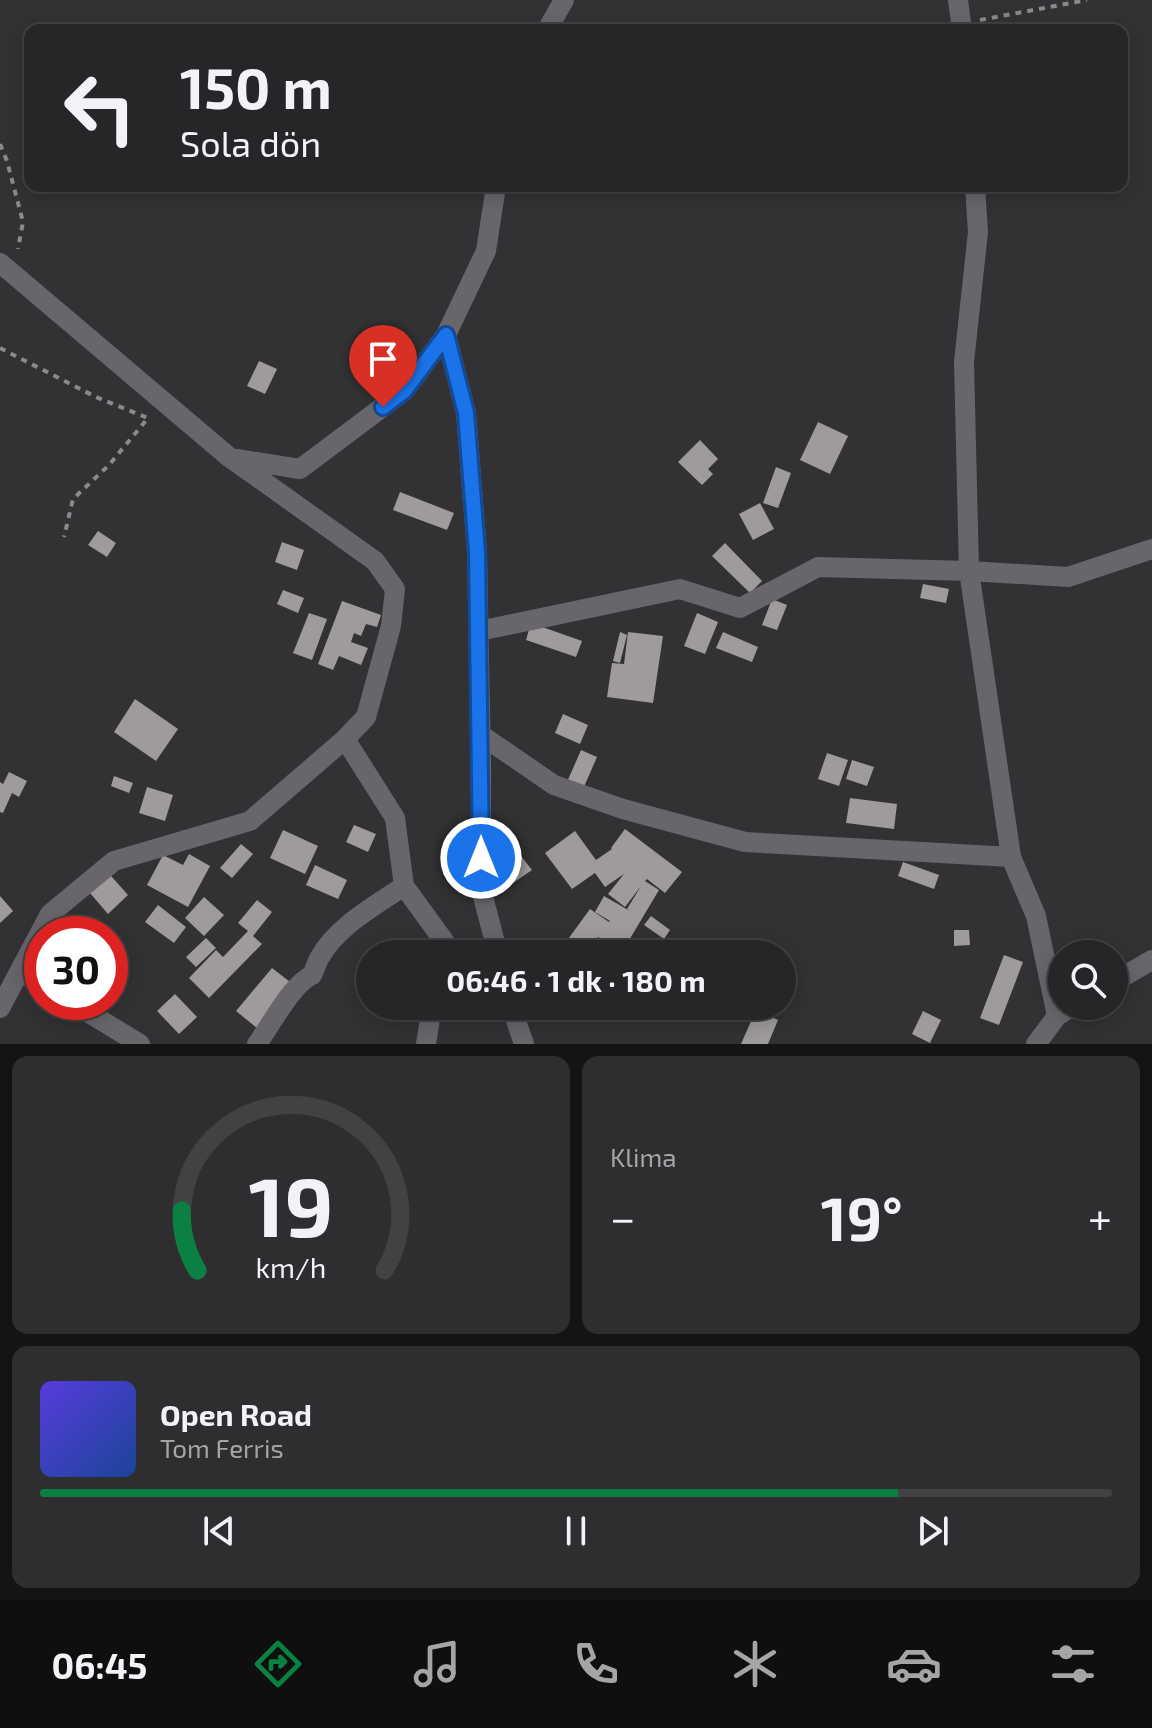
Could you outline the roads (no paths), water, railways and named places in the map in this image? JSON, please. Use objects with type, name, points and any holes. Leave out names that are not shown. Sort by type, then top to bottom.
[{"type":"street","points":[[550,24],[564,0]]},
{"type":"street","points":[[958,0],[962,24]]},
{"type":"street","points":[[229,457],[300,469],[404,391],[446,335],[486,251],[495,192]]},
{"type":"street","points":[[975,192],[978,232],[964,362],[969,571],[1011,857],[1036,916],[1048,955]]},
{"type":"street","points":[[0,1008],[50,914],[114,861],[250,821],[366,717],[391,626],[395,589],[375,561],[229,457],[7,269]]},
{"type":"street","points":[[446,335],[466,413],[477,552],[481,889],[494,940]]},
{"type":"street","points":[[479,631],[680,589],[740,608],[818,567],[1068,577],[1152,549]]},
{"type":"street","points":[[481,735],[554,785],[623,809],[745,842],[1011,857]]},
{"type":"street","points":[[345,739],[395,818],[404,886],[443,940]]},
{"type":"street","points":[[257,1044],[292,993],[312,975],[320,956],[334,939],[349,924],[404,886]]},
{"type":"street","points":[[1128,974],[1152,960]]},
{"type":"street","points":[[20,971],[24,974]]},
{"type":"street","points":[[101,1020],[140,1044]]},
{"type":"street","points":[[426,1044],[430,1020]]},
{"type":"street","points":[[516,1020],[524,1044]]},
{"type":"street","points":[[1036,1044],[1057,1020]]}]
